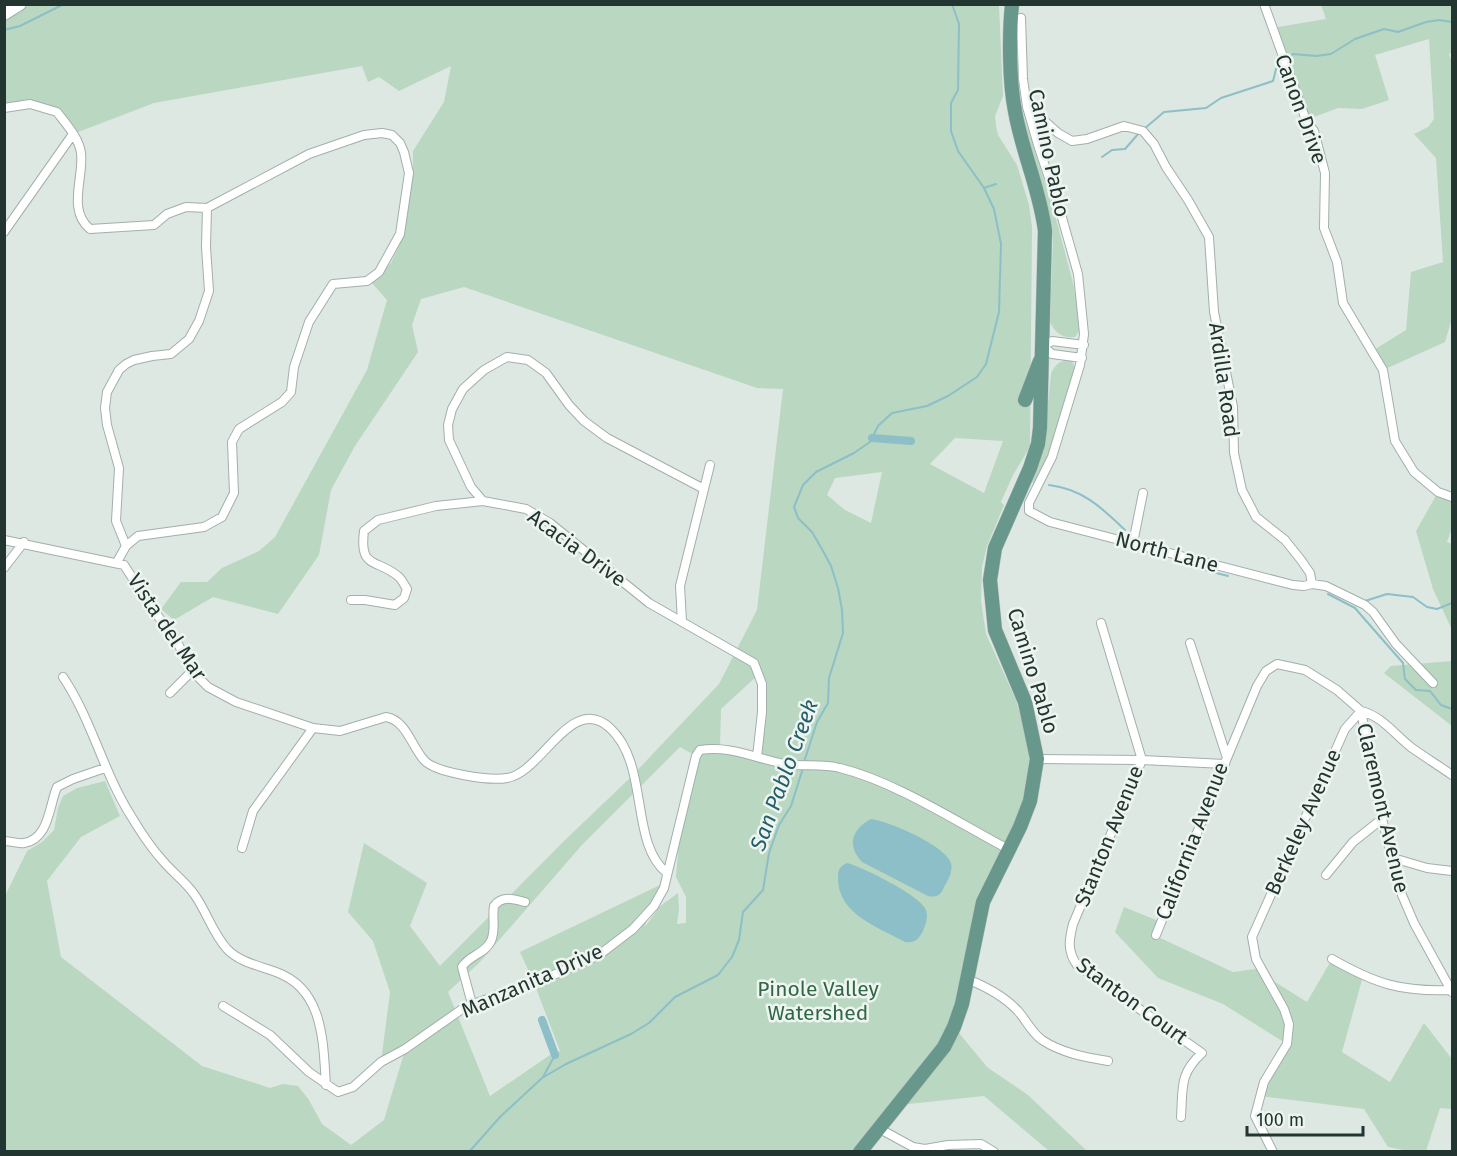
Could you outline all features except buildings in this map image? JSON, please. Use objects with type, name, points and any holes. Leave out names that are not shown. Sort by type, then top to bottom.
[{"type":"main road","name":"Camino Pablo","points":[[860,1152],[944,1047],[962,1004],[984,902],[1030,801],[1037,759],[1025,702],[995,630],[990,580],[994,548],[1030,468],[1038,444],[1042,401],[1045,231],[1042,209],[1014,109],[1012,4]]},
{"type":"main road","points":[[1025,400],[1043,351]]},
{"type":"street","points":[[4,14],[20,4]]},
{"type":"street","name":"Canon Drive","points":[[1264,4],[1306,120],[1314,132],[1325,173],[1324,228],[1337,261],[1343,303],[1383,370],[1395,441],[1414,472],[1438,492],[1452,497]]},
{"type":"street","name":"Camino Pablo","points":[[1021,18],[1023,79],[1030,119],[1078,274],[1084,345],[1052,457],[1028,507]]},
{"type":"street","points":[[4,108],[30,105],[57,112],[73,134],[81,152],[77,204],[84,224],[90,229],[154,225],[168,214],[186,207],[207,208],[302,158],[364,135],[382,133],[392,135],[400,143],[409,173],[400,234],[387,260],[367,281],[333,284],[328,289],[309,322],[294,367],[291,392],[282,402],[239,429],[232,442],[234,493],[222,517],[204,527],[138,536],[126,546],[117,562],[24,542],[4,540]]},
{"type":"street","name":"Ardilla Road","points":[[1030,119],[1040,117],[1058,133],[1072,141],[1087,139],[1124,126],[1143,131],[1154,144],[1188,200],[1209,237],[1214,312],[1233,407],[1234,453],[1242,490],[1256,517],[1285,540],[1301,560],[1310,573],[1312,584]]},
{"type":"street","points":[[4,232],[73,134]]},
{"type":"street","points":[[126,546],[116,521],[119,468],[107,425],[105,408],[107,392],[119,370],[126,364],[143,358],[171,354],[189,339],[199,321],[208,291],[207,208]]},
{"type":"street","points":[[1082,358],[1043,351],[1052,341],[1084,345]]},
{"type":"street","points":[[483,501],[471,486],[449,441],[448,425],[452,409],[463,389],[484,370],[507,357],[528,360],[546,373],[577,413],[607,438],[704,489]]},
{"type":"street","points":[[682,621],[680,586],[710,465]]},
{"type":"street","points":[[1133,543],[1143,493]]},
{"type":"street","name":"Acacia Drive","points":[[351,600],[395,605],[404,597],[407,590],[400,577],[367,559],[362,548],[364,531],[378,520],[436,506],[483,501],[526,509],[550,523],[650,603],[754,663],[762,684],[762,712],[757,757]]},
{"type":"street","name":"North Lane","points":[[1028,507],[1031,513],[1050,522],[1293,585],[1312,584]]},
{"type":"street","points":[[4,568],[24,542]]},
{"type":"street","name":"Vista del Mar","points":[[117,562],[124,565],[176,640],[192,671],[208,687],[236,702],[313,728],[340,731],[386,717],[393,718],[401,725],[425,762],[454,774],[494,779],[508,778],[524,771],[544,753],[563,730],[577,721],[592,718],[609,727],[624,747],[634,772],[648,842],[657,863],[667,873]]},
{"type":"street","points":[[1312,584],[1326,586],[1365,605],[1373,612],[1396,644],[1433,683]]},
{"type":"street","name":"Stanton Avenue","points":[[1068,945],[1073,924],[1142,760],[1101,623]]},
{"type":"street","name":"California Avenue","points":[[1156,935],[1226,761],[1190,643]]},
{"type":"street","name":"Claremont Avenue","points":[[1226,761],[1257,686],[1266,671],[1277,664],[1305,670],[1337,690],[1361,711],[1383,819],[1402,895],[1414,923],[1452,991]]},
{"type":"street","points":[[170,693],[192,671]]},
{"type":"street","points":[[63,677],[75,694],[105,768],[130,816],[162,860],[194,894],[210,926],[230,952],[248,962],[280,974],[306,992],[316,1013],[323,1037],[326,1085]]},
{"type":"street","points":[[1361,711],[1380,720],[1411,747],[1452,775]]},
{"type":"street","name":"Berkeley Avenue","points":[[1273,1152],[1255,1116],[1264,1082],[1287,1044],[1289,1024],[1284,1009],[1256,959],[1252,937],[1345,729],[1361,711]]},
{"type":"street","points":[[242,848],[253,812],[313,728]]},
{"type":"street","name":"Manzanita Drive","points":[[326,1085],[338,1092],[353,1087],[381,1062],[405,1049],[472,1004],[549,977],[599,955],[633,929],[654,906],[664,888],[696,756],[700,750],[713,748],[787,764],[819,765],[853,772],[902,793],[1008,849]]},
{"type":"street","points":[[1037,759],[1226,761]]},
{"type":"street","points":[[4,840],[24,843],[38,836],[47,824],[51,800],[57,787],[72,779],[105,768]]},
{"type":"street","points":[[1326,875],[1353,842],[1383,819]]},
{"type":"street","points":[[1393,858],[1427,868],[1452,871]]},
{"type":"street","points":[[472,1004],[462,967],[468,959],[483,951],[491,942],[494,928],[494,906],[503,899],[525,902]]},
{"type":"street","name":"Stanton Court","points":[[1068,945],[1071,957],[1077,965],[1202,1053],[1192,1063],[1184,1077],[1181,1117]]},
{"type":"street","points":[[1332,959],[1363,976],[1390,986],[1420,991],[1452,991]]},
{"type":"street","points":[[968,979],[985,986],[1003,998],[1019,1012],[1039,1038],[1061,1050],[1108,1061]]},
{"type":"street","points":[[223,1006],[270,1035],[326,1085]]},
{"type":"street","points":[[880,1129],[913,1147],[925,1149],[948,1145],[981,1144],[994,1152]]},
{"type":"green space","name":"Pinole Valley Watershed","points":[[5,5],[999,5],[1003,96],[995,116],[996,126],[998,135],[1017,165],[1029,205],[1032,227],[1030,447],[1013,475],[1001,502],[1004,505],[987,546],[982,567],[981,601],[986,634],[1016,700],[1027,737],[1030,760],[1023,802],[992,882],[954,1027],[987,1067],[1028,1095],[1087,1151],[1049,1151],[984,1096],[899,1105],[860,1151],[5,1151],[4,898],[27,851],[42,842],[54,830],[63,796],[77,788],[105,781],[120,816],[81,837],[47,881],[61,957],[202,1066],[270,1088],[283,1084],[298,1086],[309,1100],[322,1124],[351,1145],[384,1120],[405,1050],[381,1062],[390,992],[373,941],[348,912],[364,843],[427,883],[410,926],[440,966],[630,778],[719,684],[757,610],[783,389],[757,388],[464,287],[421,299],[412,325],[418,352],[355,446],[331,490],[319,555],[278,614],[213,597],[174,620],[161,609],[181,582],[207,582],[222,568],[259,551],[275,537],[367,370],[387,300],[372,283],[391,263],[404,235],[413,174],[413,151],[444,102],[451,66],[399,91],[379,77],[368,82],[362,66],[154,103],[73,134],[57,112],[30,105],[5,108]],"holes":[[[955,438],[1003,441],[984,493],[930,464]],[[882,472],[871,523],[845,510],[827,495],[835,478]],[[758,675],[762,712],[756,756],[720,748],[721,709]],[[680,747],[696,756],[681,817],[676,877],[686,897],[686,923],[677,924],[678,893],[659,907],[645,927],[650,906],[660,885],[520,952],[560,1051],[550,1055],[490,1096],[448,992],[480,962],[582,845]]]},
{"type":"green space","points":[[1321,5],[1452,5],[1452,52],[1449,54],[1452,62],[1452,318],[1445,342],[1383,370],[1372,351],[1406,330],[1411,272],[1443,262],[1436,158],[1414,134],[1428,127],[1434,119],[1429,39],[1375,55],[1389,100],[1362,109],[1338,108],[1306,120],[1272,28],[1326,19]]},
{"type":"green space","points":[[1022,111],[1054,211],[1073,283],[1080,319],[1079,331],[1075,337],[1060,334],[1050,322],[1053,239],[1048,209],[1021,117]]},
{"type":"green space","points":[[1071,360],[1074,372],[1058,429],[1041,471],[1033,483],[1030,481],[1045,434],[1051,374],[1058,363]]},
{"type":"green space","points":[[1438,492],[1452,497],[1452,528],[1447,542],[1452,544],[1452,630],[1433,589],[1416,531]]},
{"type":"green space","points":[[1452,661],[1452,726],[1384,673],[1391,666]]},
{"type":"green space","points":[[1124,907],[1161,922],[1156,936],[1233,972],[1262,968],[1267,977],[1307,1002],[1332,959],[1363,976],[1342,1052],[1390,1082],[1424,1023],[1452,1059],[1452,1109],[1440,1108],[1426,1151],[1388,1147],[1364,1109],[1260,1096],[1287,1044],[1223,1004],[1158,978],[1115,932]]},
{"type":"water","points":[[871,819],[915,835],[947,856],[951,863],[951,871],[939,895],[928,896],[862,862],[854,850],[853,838],[859,828]]},
{"type":"water","points":[[847,863],[889,882],[920,902],[925,908],[927,917],[918,939],[905,942],[872,925],[852,910],[844,901],[839,890],[838,872]]},
{"type":"waterway","points":[[4,30],[20,26],[64,4]]},
{"type":"waterway","name":"San Pablo Creek","points":[[804,762],[817,722],[828,703],[829,678],[843,633],[842,610],[831,566],[812,532],[798,518],[794,507],[803,485],[816,472],[854,453],[870,442],[878,426],[892,413],[927,406],[948,396],[977,377],[986,364],[999,312],[1001,244],[994,209],[984,188],[958,151],[951,131],[951,103],[958,90],[959,24],[952,4]]},
{"type":"waterway","points":[[1286,60],[1293,54],[1316,56],[1331,54],[1355,39],[1384,29],[1398,32],[1426,22],[1439,20],[1452,22]]},
{"type":"waterway","points":[[1144,129],[1164,112],[1206,108],[1221,98],[1273,81],[1276,69],[1282,63]]},
{"type":"waterway","points":[[1102,157],[1112,150],[1125,149],[1139,133]]},
{"type":"waterway","points":[[984,188],[996,184]]},
{"type":"waterway","points":[[872,438],[911,441]]},
{"type":"waterway","points":[[1049,485],[1082,495],[1100,507],[1125,530]]},
{"type":"waterway","points":[[1193,567],[1228,576]]},
{"type":"waterway","points":[[1328,594],[1355,608],[1403,663],[1405,679],[1416,690],[1430,691],[1441,705],[1452,709]]},
{"type":"waterway","points":[[1365,601],[1387,594],[1413,597],[1427,607],[1437,609],[1452,603]]},
{"type":"waterway","name":"San Pablo Creek","points":[[469,1152],[500,1117],[542,1078],[566,1064],[631,1034],[649,1023],[675,997],[718,975],[732,957],[739,940],[743,912],[763,890],[769,853],[779,825],[791,806],[803,768]]},
{"type":"waterway","points":[[542,1020],[555,1055]]},
{"type":"waterway","points":[[543,1077],[555,1055]]}]
